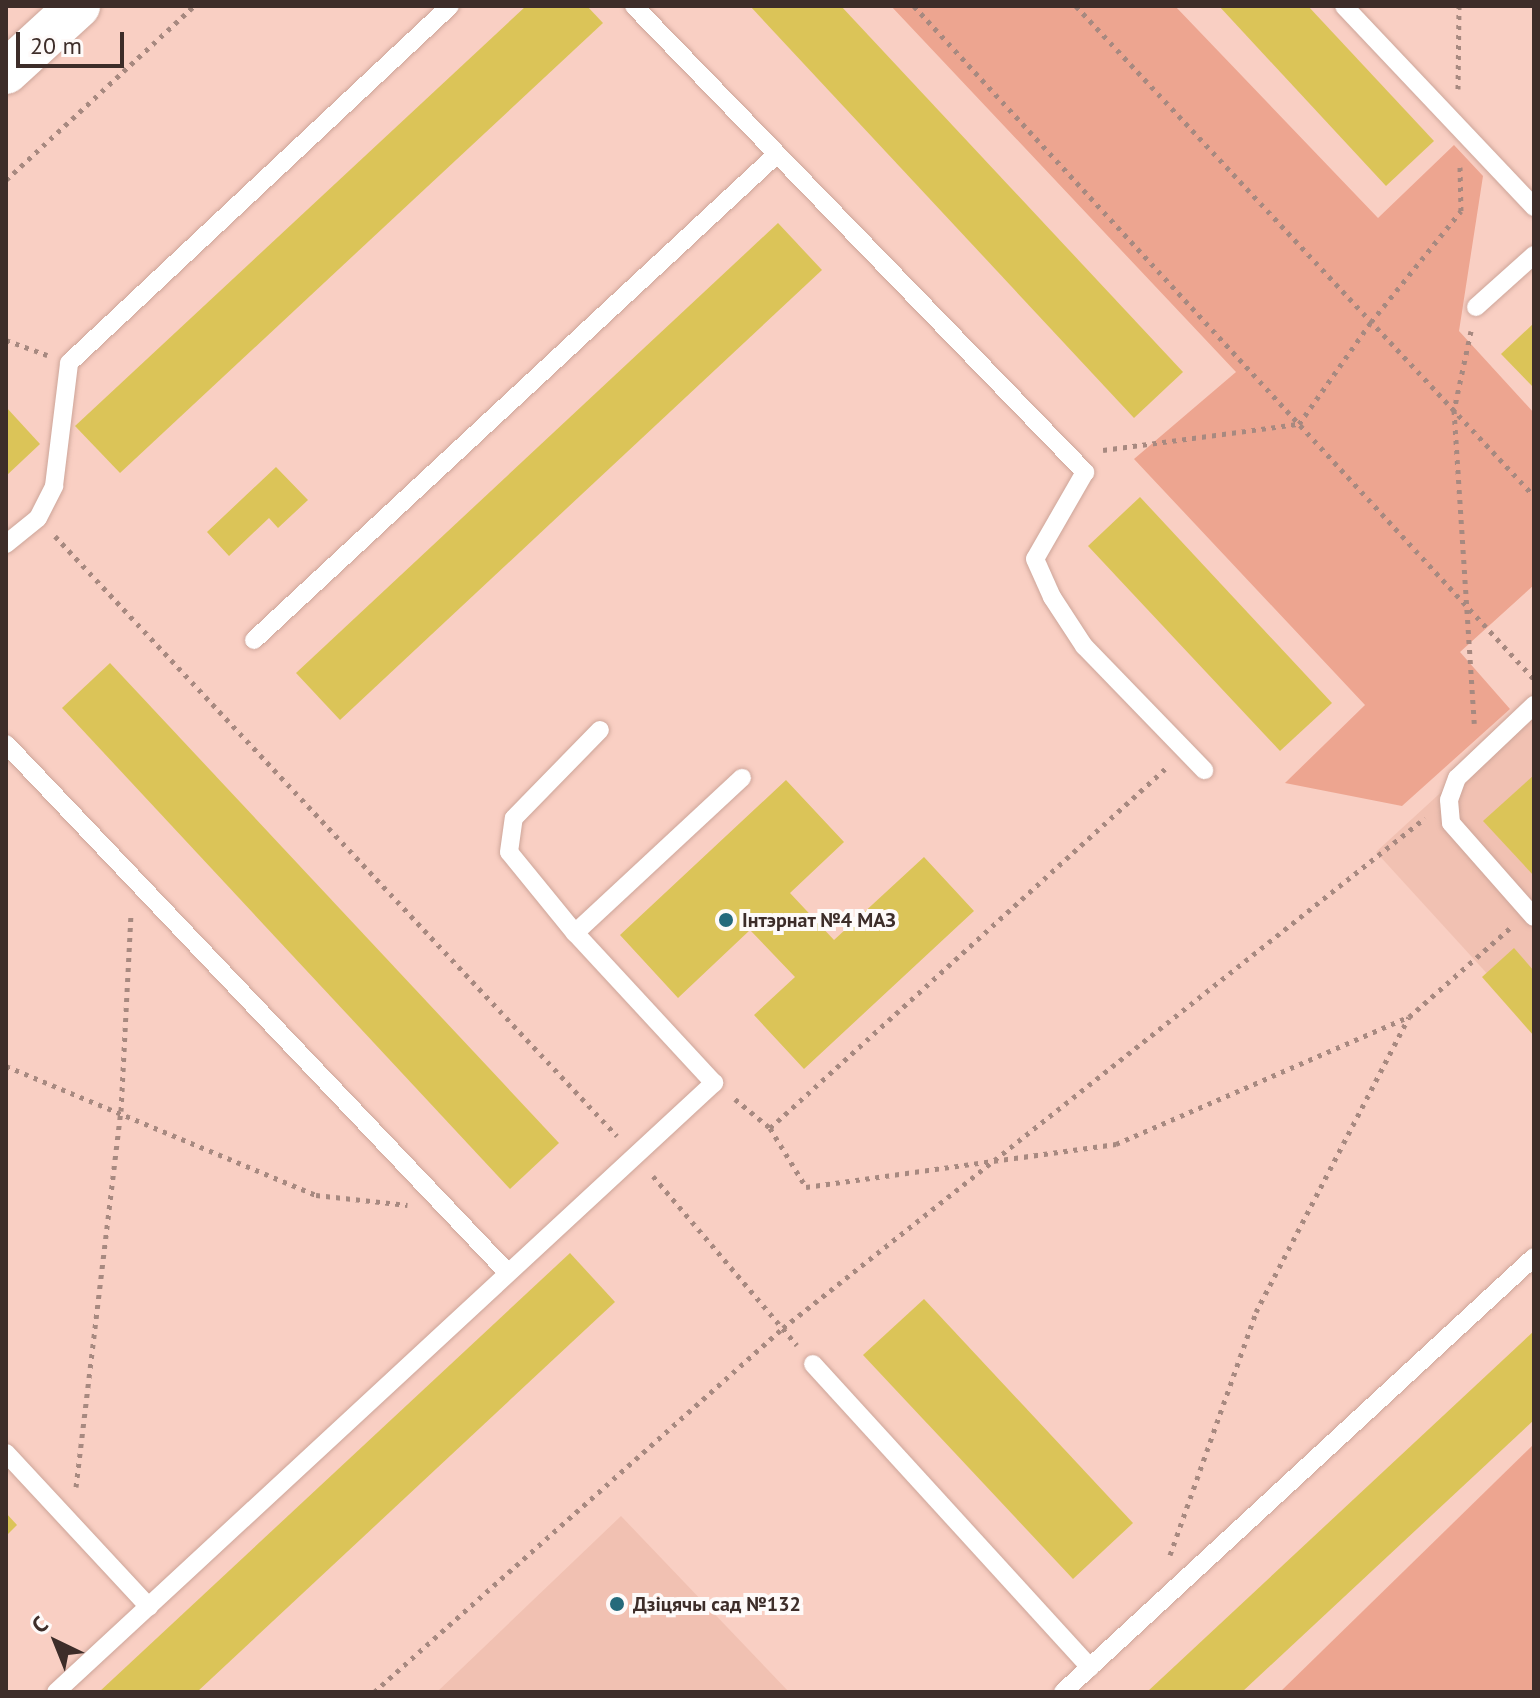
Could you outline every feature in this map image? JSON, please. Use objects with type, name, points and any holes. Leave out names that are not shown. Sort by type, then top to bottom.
[{"type":"street","points":[[6,72],[78,6]]},
{"type":"lane","points":[[6,544],[38,518],[54,486],[69,363],[450,6]]},
{"type":"lane","points":[[634,6],[1085,472],[1035,559],[1052,597],[1084,646],[1204,770]]},
{"type":"lane","points":[[1344,6],[1534,207]]},
{"type":"lane","points":[[254,640],[777,154]]},
{"type":"lane","points":[[1476,307],[1534,255]]},
{"type":"lane","points":[[1532,914],[1451,823],[1449,800],[1457,778],[1534,705]]},
{"type":"lane","points":[[56,1692],[714,1083],[575,933],[509,852],[514,818],[600,730]]},
{"type":"lane","points":[[6,744],[508,1273]]},
{"type":"lane","points":[[575,933],[742,778]]},
{"type":"lane","points":[[1063,1692],[1534,1257]]},
{"type":"lane","points":[[813,1364],[1090,1667]]},
{"type":"lane","points":[[6,1453],[149,1607]]},
{"type":"path","points":[[6,180],[194,6]]},
{"type":"path","points":[[914,6],[1534,679]]},
{"type":"path","points":[[1076,6],[1534,496]]},
{"type":"path","points":[[1069,455],[1299,424],[1371,322],[1461,211],[1459,6]]},
{"type":"path","points":[[1476,307],[1454,410],[1477,760]]},
{"type":"path","points":[[6,340],[69,363]]},
{"type":"path","points":[[38,518],[635,1155],[813,1364]]},
{"type":"path","points":[[770,1128],[1186,752]]},
{"type":"path","points":[[374,1692],[783,1328],[992,1158],[1449,800]]},
{"type":"path","points":[[72,1524],[121,1111],[133,878]]},
{"type":"path","points":[[714,1083],[770,1128],[806,1187],[992,1158],[1116,1144],[1409,1017],[1532,914]]},
{"type":"path","points":[[1150,1612],[1256,1312],[1409,1017]]},
{"type":"path","points":[[6,1066],[121,1111],[316,1195],[449,1210]]},
{"type":"shaded area","points":[[891,6],[1175,6],[1378,218],[1454,145],[1483,176],[1459,331],[1534,413],[1534,585],[1460,652],[1510,709],[1402,806],[1285,783],[1365,705],[1134,459],[1236,372]]},
{"type":"shaded area","points":[[1534,707],[1534,1025],[1376,852]]},
{"type":"shaded area","points":[[1534,1444],[1534,1692],[1280,1692]]},
{"type":"shaded area","name":"Дзіцячы сад №132","points":[[621,1516],[789,1692],[437,1692]]},
{"type":"building","points":[[526,6],[587,6],[603,23],[120,473],[75,426]]},
{"type":"building","points":[[750,6],[841,6],[1183,372],[1134,418]]},
{"type":"building","points":[[1219,6],[1308,6],[1434,141],[1386,186]]},
{"type":"building","points":[[778,223],[822,270],[340,720],[296,673]]},
{"type":"building","points":[[1534,323],[1534,388],[1501,354]]},
{"type":"building","points":[[6,407],[40,444],[6,476]]},
{"type":"building","points":[[276,467],[308,500],[278,528],[269,518],[229,556],[207,532]]},
{"type":"building","points":[[1140,497],[1332,703],[1280,751],[1088,546]]},
{"type":"building","points":[[110,663],[559,1143],[510,1189],[62,708]]},
{"type":"building","points":[[1534,775],[1534,876],[1483,821]]},
{"type":"building","name":"Інтэрнат №4 МАЗ","points":[[786,780],[844,842],[790,893],[834,940],[924,857],[974,911],[804,1069],[754,1015],[795,977],[750,930],[678,998],[620,935]]},
{"type":"building","points":[[1514,948],[1534,971],[1534,1036],[1482,977]]},
{"type":"building","points":[[570,1253],[615,1302],[197,1692],[99,1692]]},
{"type":"building","points":[[924,1299],[1133,1523],[1073,1579],[863,1355]]},
{"type":"building","points":[[1534,1331],[1534,1420],[1242,1692],[1147,1692]]},
{"type":"building","points":[[6,1513],[17,1525],[6,1536]]},
{"type":"place","name":"Інтэрнат №4 МАЗ","points":[[726,920]]},
{"type":"place","name":"Дзіцячы сад №132","points":[[617,1604]]}]
